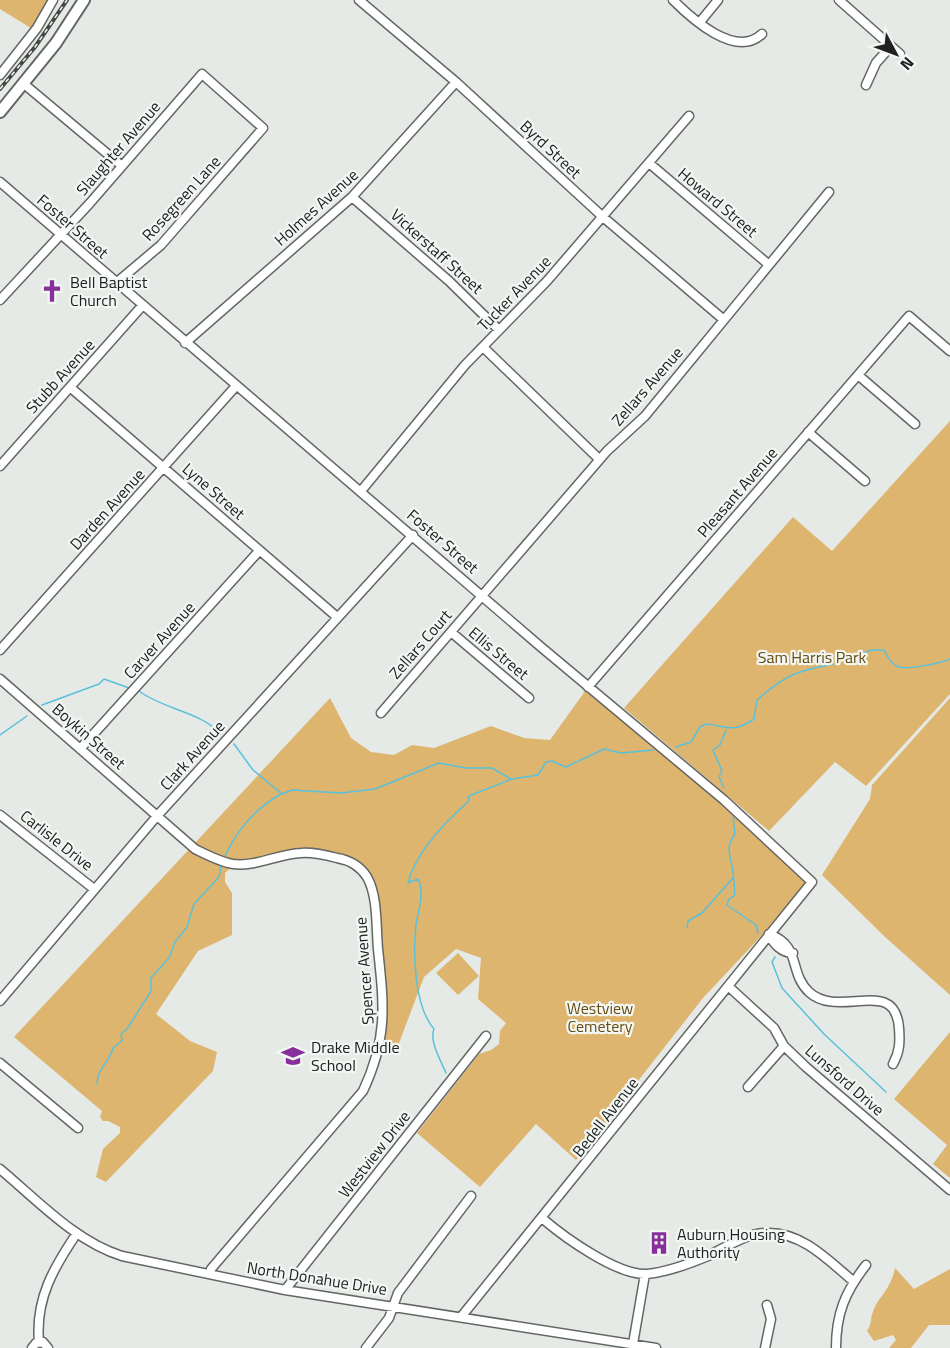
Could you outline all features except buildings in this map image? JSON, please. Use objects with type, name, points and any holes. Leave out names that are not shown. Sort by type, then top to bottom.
[{"type":"main road","points":[[0,112],[24,84],[84,0]]},
{"type":"street","points":[[0,75],[37,28],[53,0]]},
{"type":"street","name":"Byrd Street","points":[[359,0],[456,82],[603,217],[724,320]]},
{"type":"street","points":[[673,0],[700,22],[728,39],[744,44],[756,40],[762,34]]},
{"type":"street","points":[[700,22],[718,0]]},
{"type":"street","points":[[839,0],[900,54]]},
{"type":"street","points":[[867,85],[876,63],[891,46]]},
{"type":"street","name":"Slaughter Avenue","points":[[0,300],[202,74],[263,128]]},
{"type":"street","name":"Holmes Avenue","points":[[185,343],[352,197],[456,82]]},
{"type":"street","points":[[24,84],[122,166]]},
{"type":"street","name":"Tucker Avenue","points":[[361,491],[483,347],[603,217],[689,116]]},
{"type":"street","name":"Rosegreen Lane","points":[[116,283],[161,245],[263,128]]},
{"type":"street","name":"Howard Street","points":[[649,163],[768,264]]},
{"type":"street","name":"Foster Street","points":[[0,182],[588,687],[724,800],[812,882],[770,934]]},
{"type":"street","name":"Zellars Avenue","points":[[483,595],[599,459],[645,416],[829,192]]},
{"type":"street","name":"Vickerstaff Street","points":[[352,197],[449,281],[499,330]]},
{"type":"street","name":"Stubb Avenue","points":[[0,466],[142,306]]},
{"type":"street","name":"Pleasant Avenue","points":[[588,687],[909,316],[950,351]]},
{"type":"street","points":[[483,347],[599,459]]},
{"type":"street","points":[[858,375],[915,424]]},
{"type":"street","name":"Darden Avenue","points":[[0,650],[236,386]]},
{"type":"street","name":"Lyne Street","points":[[71,388],[337,617]]},
{"type":"street","points":[[808,432],[865,481]]},
{"type":"street","name":"Clark Avenue","points":[[0,1001],[157,816],[413,535]]},
{"type":"street","name":"Carver Avenue","points":[[80,749],[259,551]]},
{"type":"street","name":"Zellars Court","points":[[381,713],[483,595]]},
{"type":"street","name":"Ellis Street","points":[[451,632],[529,698]]},
{"type":"street","name":"Boykin Street","points":[[0,680],[157,816]]},
{"type":"street","name":"Carlisle Drive","points":[[0,815],[94,889]]},
{"type":"street","name":"Spencer Avenue","points":[[157,816],[195,849],[234,864],[300,853],[344,859],[357,866],[367,877],[374,898],[384,1006],[383,1028],[372,1071],[363,1091],[211,1269],[210,1274]]},
{"type":"street","points":[[770,934],[772,942],[786,953],[793,953],[801,983],[821,1001],[830,1003],[874,999],[884,1001],[892,1009],[898,1018],[900,1052],[893,1064]]},
{"type":"street","name":"Bedell Avenue","points":[[461,1317],[543,1219],[770,934]]},
{"type":"street","name":"Lunsford Drive","points":[[728,986],[774,1028],[784,1046],[950,1190]]},
{"type":"street","name":"Westview Drive","points":[[285,1290],[486,1036]]},
{"type":"street","points":[[748,1088],[784,1046]]},
{"type":"street","points":[[0,1063],[78,1128]]},
{"type":"street","name":"North Donahue Drive","points":[[0,1169],[77,1233],[112,1253],[285,1290],[656,1348]]},
{"type":"street","points":[[366,1348],[389,1318],[398,1293],[471,1196]]},
{"type":"street","points":[[543,1219],[587,1252],[607,1262],[645,1274],[685,1265],[746,1238],[767,1233],[809,1245],[853,1281]]},
{"type":"street","points":[[48,1348],[45,1342],[36,1345],[42,1294],[77,1233]]},
{"type":"street","points":[[836,1348],[836,1324],[842,1301],[853,1281],[866,1265]]},
{"type":"street","points":[[633,1344],[645,1274]]},
{"type":"street","points":[[765,1348],[771,1319],[767,1305]]},
{"type":"street","points":[[598,1348],[600,1338]]},
{"type":"green space","points":[[0,0],[49,0],[34,30],[0,9]]},
{"type":"green space","name":"Sam Harris Park","points":[[950,421],[950,694],[866,786],[835,762],[769,831],[624,708],[793,517],[832,551]]},
{"type":"green space","name":"Westview Cemetery","points":[[588,687],[812,882],[703,998],[576,1160],[536,1124],[480,1187],[417,1133],[479,1054],[499,1044],[500,1031],[506,1023],[478,999],[481,958],[456,949],[424,977],[396,1051],[383,1052],[373,898],[357,866],[323,855],[235,864],[225,873],[225,882],[232,893],[232,935],[198,951],[156,1014],[190,1041],[217,1052],[213,1071],[106,1182],[96,1177],[103,1149],[120,1133],[120,1127],[103,1121],[100,1117],[102,1111],[14,1037],[330,698],[351,738],[371,752],[394,755],[412,745],[434,748],[491,726],[524,738],[550,740]]},
{"type":"green space","points":[[950,698],[950,995],[884,936],[822,875],[870,799],[872,785]]},
{"type":"green space","points":[[458,953],[479,976],[458,995],[436,973]]},
{"type":"green space","points":[[950,1032],[950,1178],[933,1164],[947,1145],[894,1099]]},
{"type":"green space","points":[[895,1268],[914,1289],[950,1269],[950,1325],[929,1325],[911,1348],[889,1348],[896,1340],[893,1335],[874,1341],[867,1331],[875,1306],[890,1283]]},
{"type":"waterway","points":[[844,661],[871,650],[884,650],[894,664],[903,668],[924,666],[950,659]]},
{"type":"waterway","points":[[676,747],[691,742],[700,727],[706,724],[730,728],[746,724],[754,719],[757,700],[784,679],[810,669],[833,664]]},
{"type":"waterway","points":[[42,705],[99,684],[104,679],[129,688]]},
{"type":"waterway","points":[[139,691],[201,719],[219,732]]},
{"type":"waterway","points":[[0,735],[27,716]]},
{"type":"waterway","points":[[724,788],[719,777],[722,771],[713,750],[720,745],[726,730]]},
{"type":"waterway","points":[[234,744],[253,770],[282,794],[292,790],[341,793],[375,789],[439,763],[466,768],[492,768],[511,779]]},
{"type":"waterway","points":[[446,1073],[434,1045],[434,1029],[422,1007],[416,979],[415,937],[421,890],[418,879],[408,883],[424,849],[468,802],[469,796],[512,779],[538,775],[546,762],[552,761],[566,767],[604,749],[621,753],[653,750]]},
{"type":"waterway","points":[[225,856],[235,837],[248,820],[281,794]]},
{"type":"waterway","points":[[733,817],[735,834],[729,850],[735,895],[729,899],[727,905],[756,925],[758,933]]},
{"type":"waterway","points":[[97,1084],[99,1074],[113,1048],[122,1041],[121,1034],[127,1029],[151,991],[151,978],[169,958],[175,942],[187,927],[194,904],[219,877],[221,866]]},
{"type":"waterway","points":[[687,928],[688,921],[702,913],[733,878]]},
{"type":"waterway","points":[[775,957],[772,962],[782,988],[824,1034],[886,1092]]},
{"type":"railway","points":[[0,89],[35,47],[67,0]]},
{"type":"place","name":"Bell Baptist Church","points":[[52,291]]},
{"type":"place","name":"Drake Middle School","points":[[293,1056]]},
{"type":"place","name":"Auburn Housing Authority","points":[[659,1243]]}]
